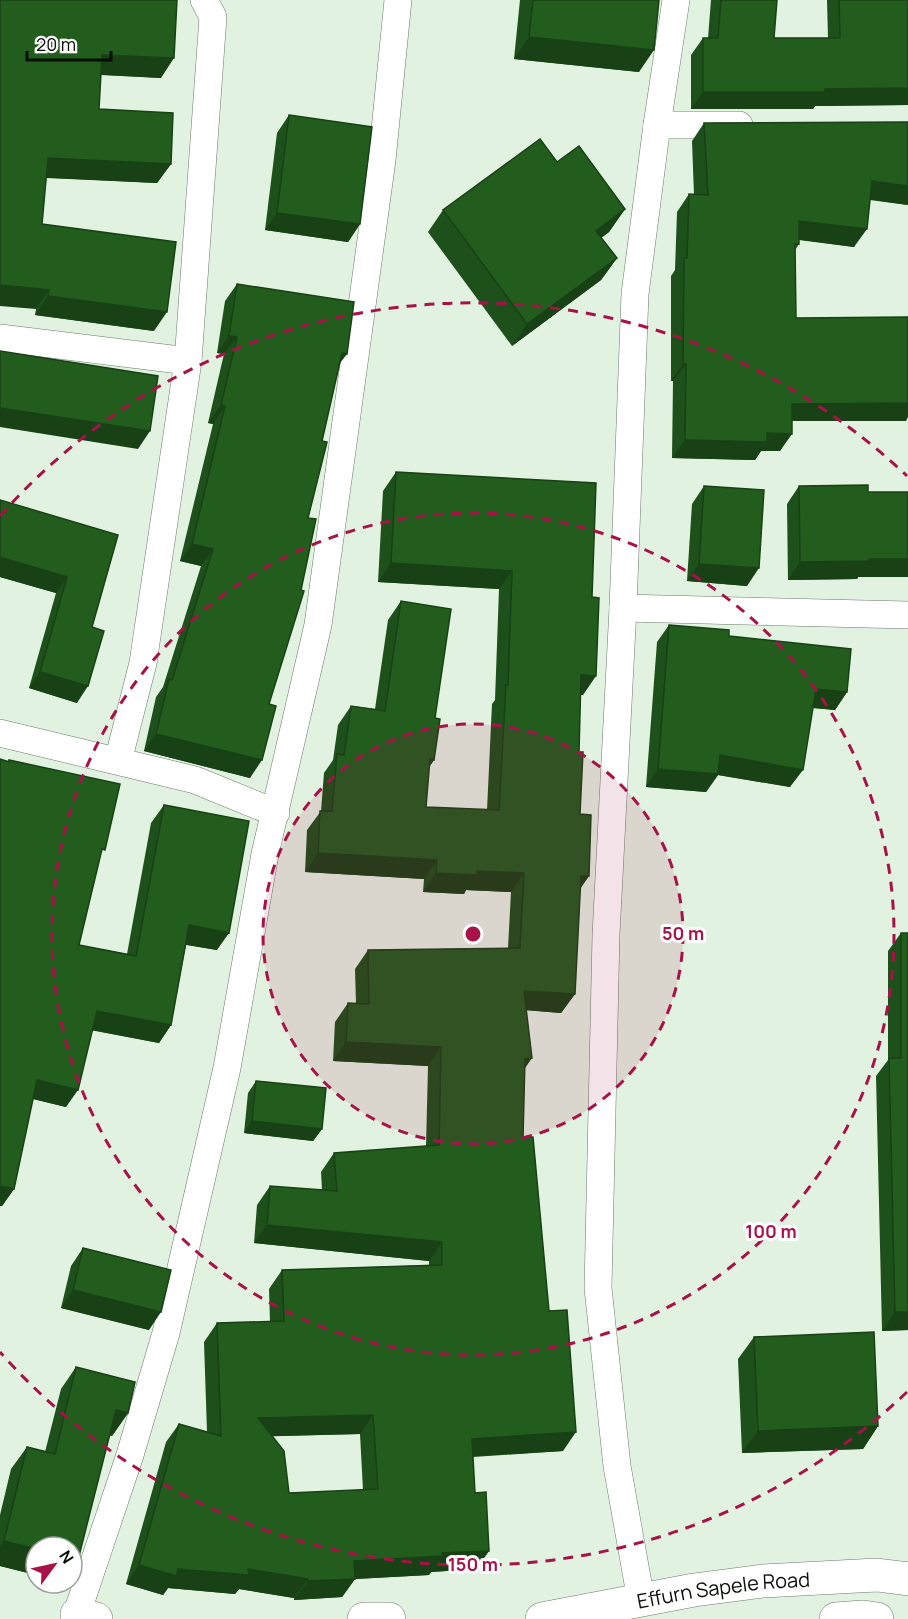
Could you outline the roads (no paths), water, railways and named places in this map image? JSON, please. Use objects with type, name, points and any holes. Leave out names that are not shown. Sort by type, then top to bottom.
[{"type":"highway","name":"Effurn Sapele Road","points":[[552,1618],[694,1590],[763,1581],[876,1575],[908,1579]]},
{"type":"highway","points":[[836,1619],[863,1617],[877,1619]]},
{"type":"highway","points":[[364,1619],[389,1619]]},
{"type":"street","points":[[118,761],[143,663],[188,361],[213,17],[204,0]]},
{"type":"street","points":[[83,1617],[166,1333],[227,1068],[265,854],[318,625],[382,160],[398,0]]},
{"type":"street","points":[[641,1600],[617,1466],[598,1288],[606,935],[623,608],[635,294],[676,0]]},
{"type":"street","points":[[657,125],[765,125]]},
{"type":"street","points":[[0,338],[188,361]]},
{"type":"street","points":[[623,608],[908,615]]},
{"type":"street","points":[[0,733],[195,780],[276,813]]}]
